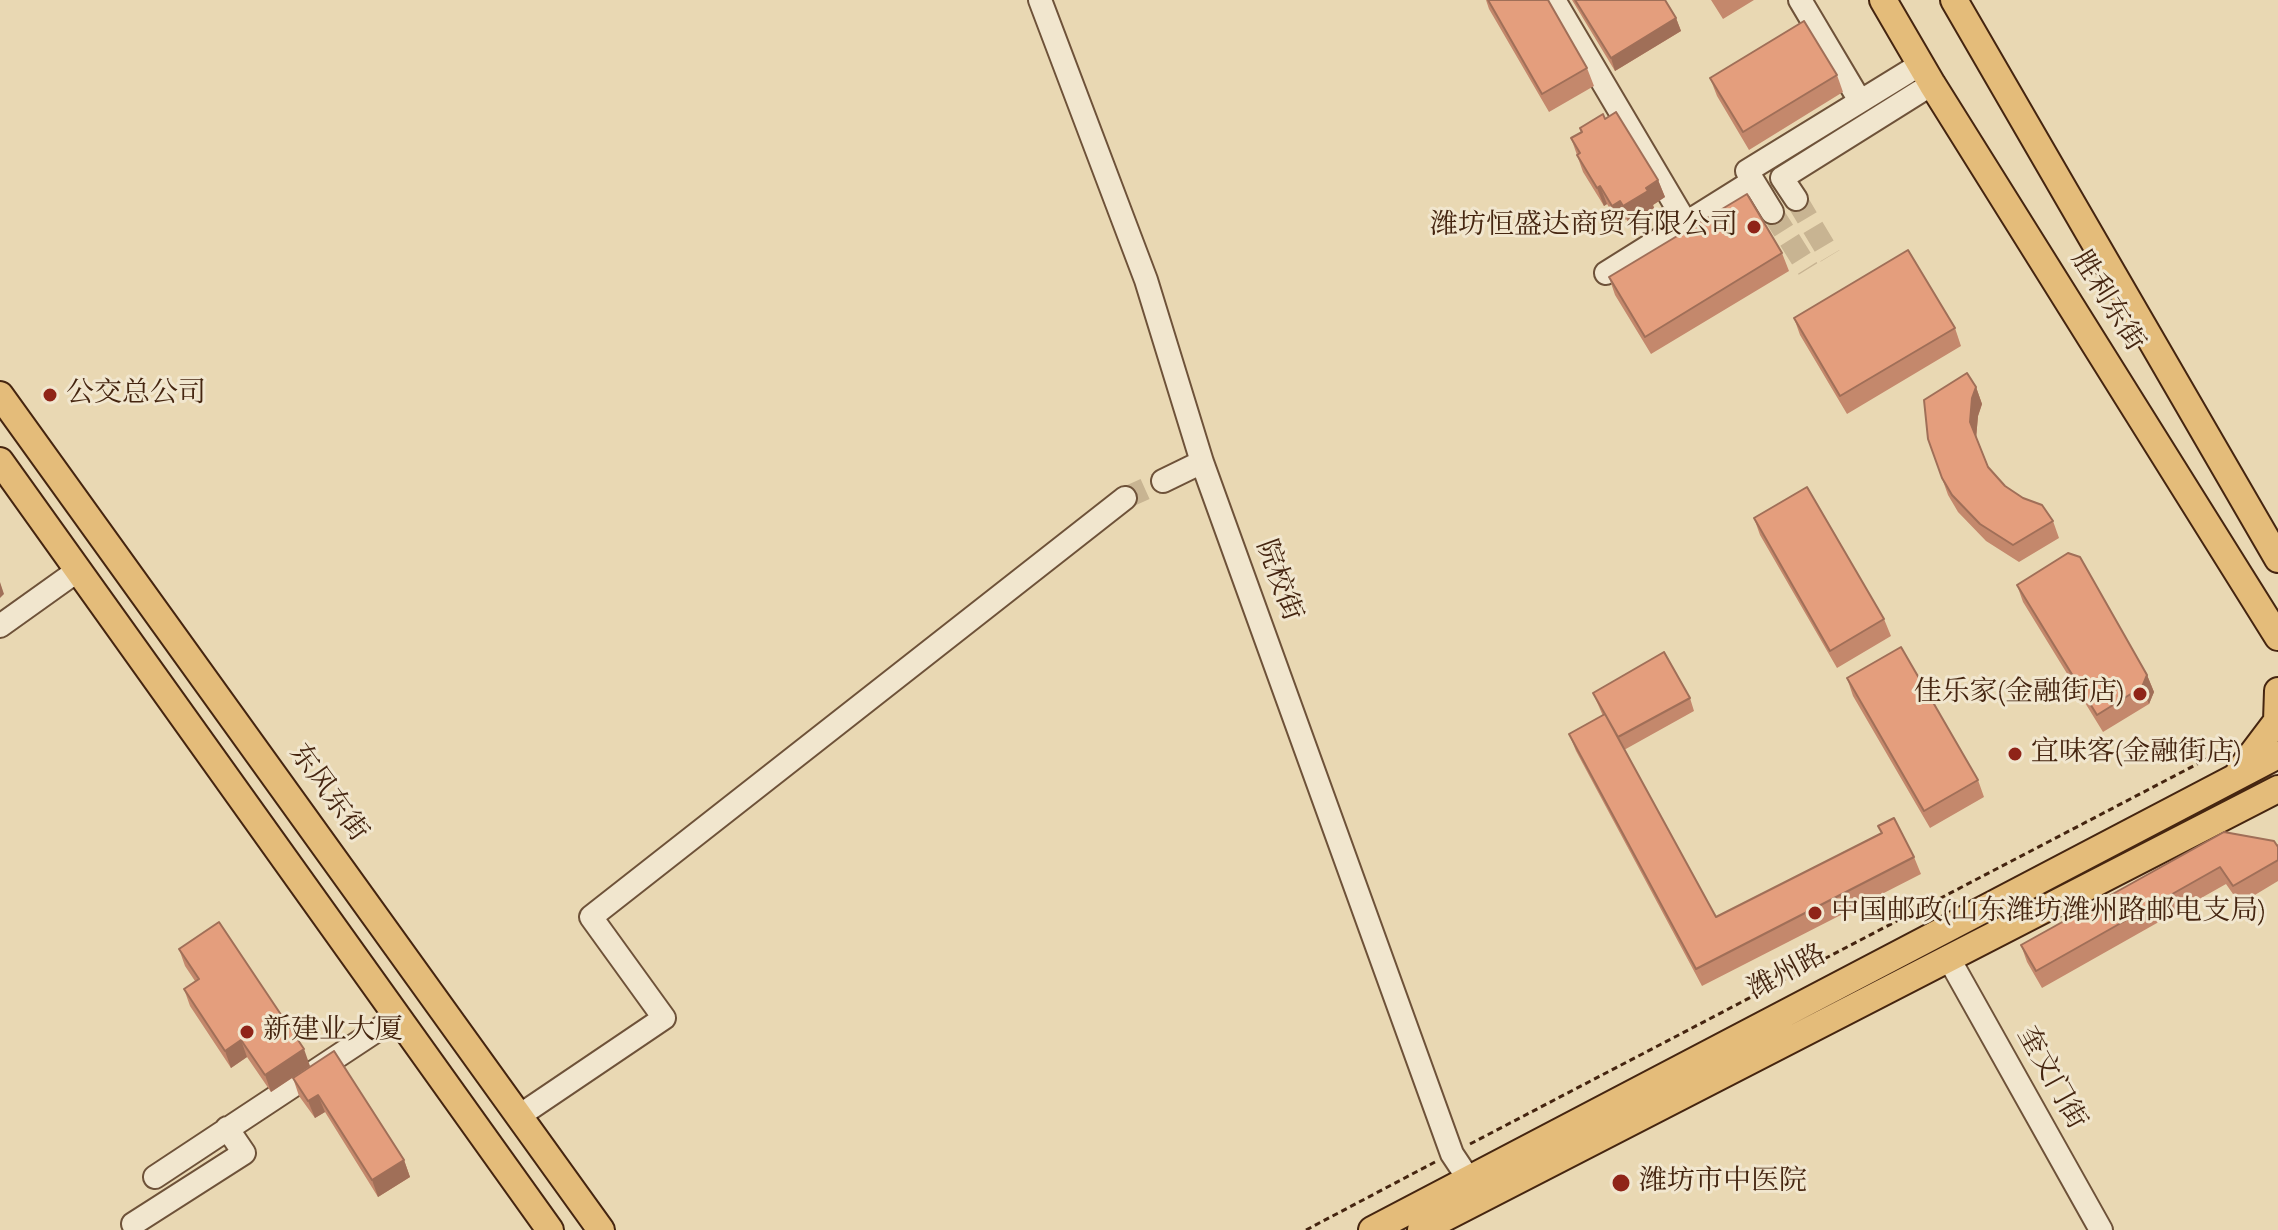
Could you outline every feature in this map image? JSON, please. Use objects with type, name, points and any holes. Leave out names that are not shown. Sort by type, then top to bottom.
[{"type":"main road","name":"胜利东街","points":[[1883,0],[1926,74],[2278,637]]},
{"type":"main road","name":"胜利东街","points":[[1954,0],[2278,559]]},
{"type":"main road","name":"东风东街","points":[[0,395],[601,1230]]},
{"type":"main road","points":[[0,461],[550,1230]]},
{"type":"main road","points":[[2236,775],[2277,721],[2278,691]]},
{"type":"main road","name":"潍州路","points":[[1372,1230],[2278,755]]},
{"type":"main road","name":"潍州路","points":[[1421,1230],[1948,957],[2274,793]]},
{"type":"street","name":"院校街","points":[[1040,0],[1146,280],[1202,462],[1452,1154],[1468,1178]]},
{"type":"street","points":[[1554,0],[1686,223]]},
{"type":"street","points":[[1800,0],[1860,101]]},
{"type":"street","points":[[1772,212],[1747,171],[1860,101],[1926,74]]},
{"type":"street","points":[[1796,199],[1782,178],[1926,74]]},
{"type":"street","points":[[1606,273],[1753,181]]},
{"type":"street","points":[[1163,481],[1202,462]]},
{"type":"street","points":[[519,1116],[664,1018],[591,917],[1125,498]]},
{"type":"street","points":[[0,626],[77,571]]},
{"type":"street","name":"奎文门街","points":[[1948,957],[2101,1230]]},
{"type":"street","points":[[155,1177],[397,1017]]},
{"type":"street","points":[[133,1224],[244,1153],[227,1128]]},
{"type":"path","points":[[1306,1230],[2233,746]]},
{"type":"building","points":[[1488,0],[1548,0],[1587,68],[1542,94]]},
{"type":"building","points":[[1575,0],[1665,0],[1676,18],[1611,58]]},
{"type":"building","points":[[1804,21],[1837,75],[1743,132],[1710,78]]},
{"type":"building","points":[[1616,112],[1658,180],[1646,188],[1648,191],[1623,206],[1620,201],[1612,206],[1600,186],[1597,188],[1577,155],[1580,153],[1571,138],[1582,132],[1580,128],[1603,114],[1605,119]]},
{"type":"building","points":[[1747,194],[1782,253],[1645,337],[1609,277]]},
{"type":"building","points":[[1908,250],[1955,328],[1840,396],[1794,318]]},
{"type":"building","points":[[1967,373],[1976,387],[1970,422],[1988,467],[2005,486],[2023,498],[2042,505],[2053,521],[2013,545],[1980,524],[1952,495],[1942,478],[1928,439],[1924,400]]},
{"type":"building","points":[[1807,487],[1884,619],[1830,651],[1754,518]]},
{"type":"building","points":[[2068,553],[2080,557],[2147,675],[2142,687],[2097,715],[2017,585]]},
{"type":"building","points":[[1901,647],[1978,780],[1924,811],[1847,678]]},
{"type":"building","points":[[1664,652],[1690,698],[1618,737],[1593,693]]},
{"type":"building","points":[[1605,714],[1716,917],[1882,833],[1878,826],[1894,818],[1914,857],[1696,969],[1569,734]]},
{"type":"building","points":[[2224,832],[2274,841],[2278,847],[2278,860],[2233,886],[2220,867],[2036,971],[2021,945]]},
{"type":"building","name":"新建业大厦","points":[[219,922],[304,1049],[265,1075],[241,1040],[225,1051],[184,989],[199,979],[179,949]]},
{"type":"building","points":[[334,1051],[404,1160],[372,1180],[318,1095],[308,1101],[293,1078]]},
{"type":"tunnel","points":[[1796,199],[1830,256]]},
{"type":"tunnel","points":[[1772,212],[1808,269]]},
{"type":"tunnel","points":[[1125,498],[1163,481]]},
{"type":"place","name":"潍坊恒盛达商贸有限公司","points":[[1754,227]]},
{"type":"place","name":"公交总公司","points":[[50,395]]},
{"type":"place","name":"佳乐家(金融街店)","points":[[2140,694]]},
{"type":"place","name":"宜味客(金融街店)","points":[[2015,754]]},
{"type":"place","name":"中国邮政(山东潍坊潍州路邮电支局)","points":[[1815,913]]},
{"type":"place","name":"新建业大厦","points":[[247,1032]]},
{"type":"place","name":"潍坊市中医院","points":[[1621,1183]]}]
